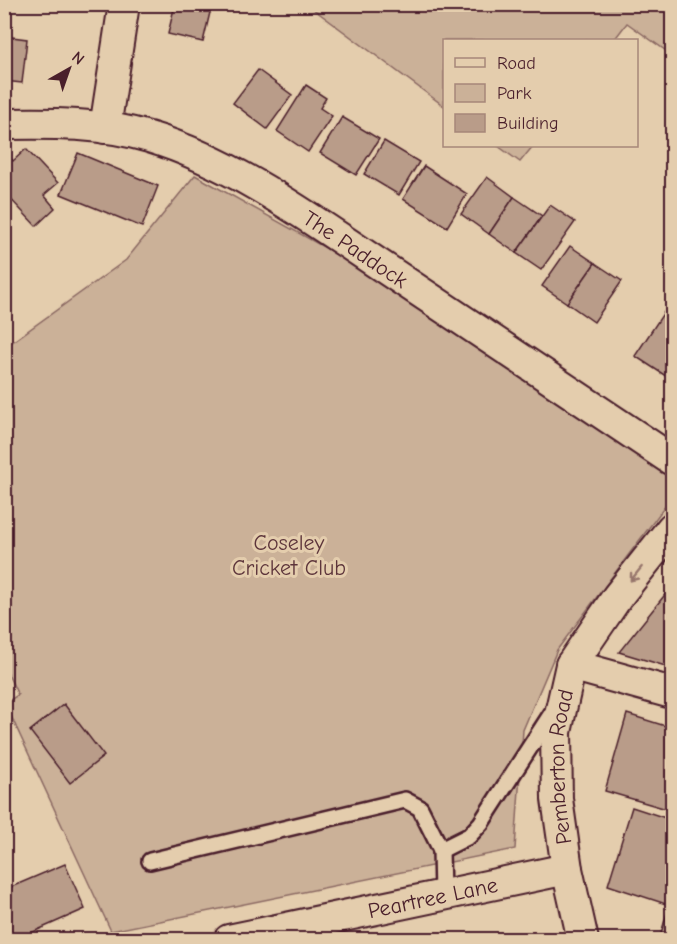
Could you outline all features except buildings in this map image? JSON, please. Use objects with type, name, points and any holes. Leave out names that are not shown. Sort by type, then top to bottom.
[{"type":"street","points":[[105,128],[124,4]]},
{"type":"street","name":"The Paddock","points":[[4,124],[39,123],[105,128],[148,137],[207,159],[285,202],[672,460]]},
{"type":"street","points":[[672,528],[618,596],[571,665],[672,693]]},
{"type":"street","name":"Pemberton Road","points":[[571,665],[556,732],[557,799],[567,869],[583,939]]},
{"type":"street","name":"Peartree Lane","points":[[229,939],[567,869]]},
{"type":"lane","points":[[441,850],[469,837],[481,823],[528,747],[564,696]]},
{"type":"lane","points":[[150,861],[405,800],[420,808],[441,850],[442,894]]},
{"type":"green space","points":[[308,5],[672,5],[672,55],[627,23],[615,39],[443,39],[443,105]]},
{"type":"green space","points":[[499,147],[532,147],[520,162]]},
{"type":"green space","name":"Coseley Cricket Club","points":[[195,175],[429,306],[665,469],[672,497],[557,650],[523,730],[515,849],[111,931],[5,703],[18,695],[4,666],[4,348],[126,260]]}]
